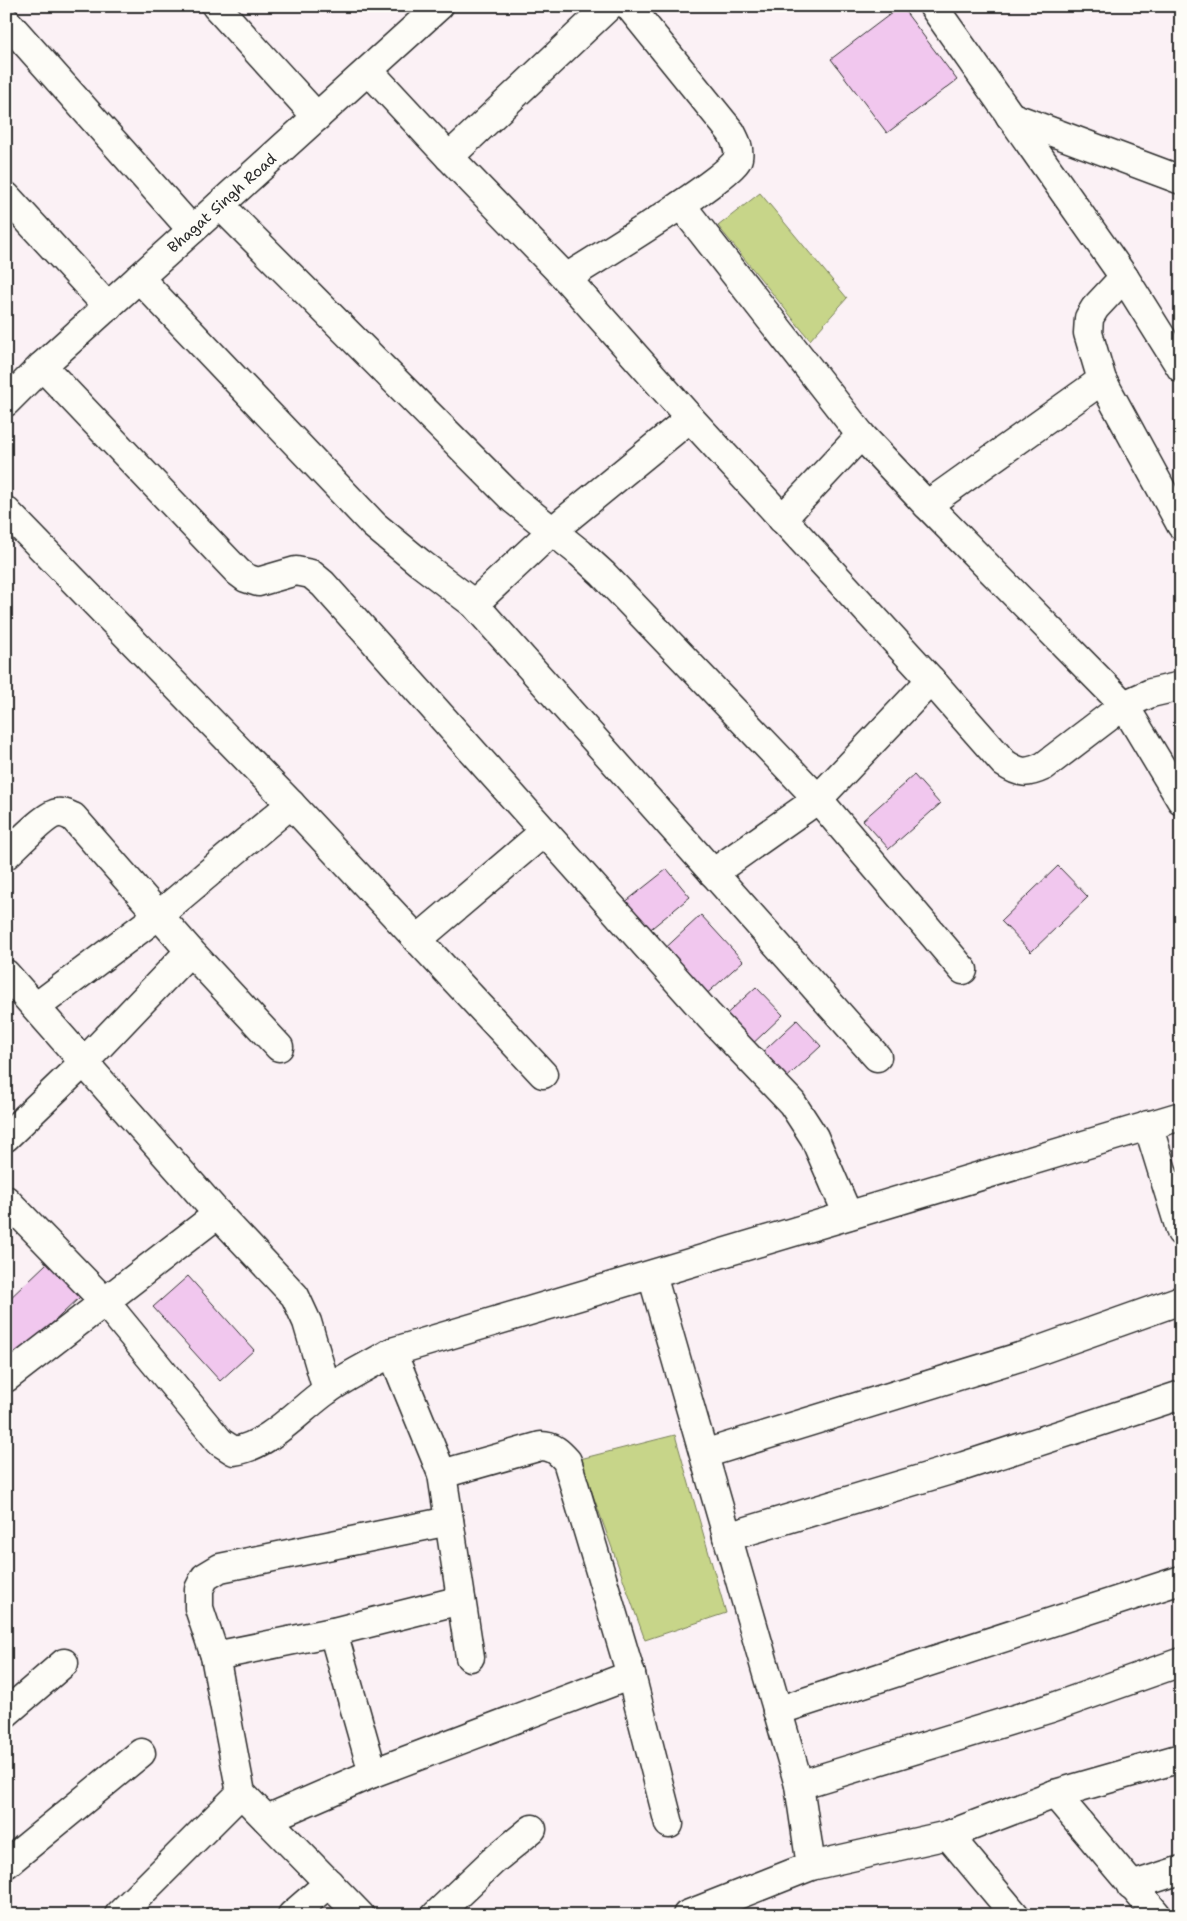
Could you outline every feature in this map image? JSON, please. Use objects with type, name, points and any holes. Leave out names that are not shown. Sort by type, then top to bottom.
[{"type":"street","points":[[216,6],[317,117]]},
{"type":"street","points":[[449,157],[609,6]]},
{"type":"street","points":[[566,278],[681,205],[732,168],[738,158],[738,146],[731,132],[629,6]]},
{"type":"street","points":[[933,6],[1124,277],[1181,368]]},
{"type":"street","name":"Bhagat Singh Road","points":[[6,402],[42,366],[369,70],[424,11]]},
{"type":"street","points":[[6,21],[192,230]]},
{"type":"street","points":[[369,70],[449,157],[566,278],[690,418],[931,680],[1004,763],[1016,771],[1031,772],[1044,766],[1124,705],[1151,693],[1181,686]]},
{"type":"street","points":[[1010,116],[1181,180]]},
{"type":"street","points":[[6,196],[108,307]]},
{"type":"street","points":[[220,205],[514,500],[603,574],[818,799],[963,970]]},
{"type":"street","points":[[681,205],[861,435],[927,505],[1124,705],[1181,800]]},
{"type":"street","points":[[1124,277],[1095,308],[1089,318],[1088,333],[1102,380],[1181,525]]},
{"type":"street","points":[[139,278],[374,525],[474,604],[878,1057]]},
{"type":"street","points":[[42,366],[238,572],[246,578],[258,582],[296,571],[311,574],[323,584],[709,1016],[792,1103],[814,1137],[848,1216]]},
{"type":"street","points":[[927,505],[1102,380]]},
{"type":"street","points":[[474,604],[552,531],[690,418]]},
{"type":"street","points":[[782,519],[861,435]]},
{"type":"street","points":[[6,511],[290,804],[543,1074]]},
{"type":"street","points":[[713,872],[818,799],[931,680]]},
{"type":"street","points":[[36,1007],[160,914],[290,804]]},
{"type":"street","points":[[6,856],[56,812],[73,817],[160,914],[190,951],[279,1047]]},
{"type":"street","points":[[417,940],[544,832]]},
{"type":"street","points":[[6,1138],[84,1062],[190,951]]},
{"type":"street","points":[[6,974],[218,1214],[295,1296],[307,1322],[327,1390]]},
{"type":"street","points":[[6,1200],[105,1302],[220,1442],[234,1451],[247,1449],[262,1441],[327,1390],[392,1352],[1181,1116]]},
{"type":"street","points":[[1148,1125],[1181,1232]]},
{"type":"street","points":[[6,1378],[218,1214]]},
{"type":"street","points":[[652,1275],[799,1785],[811,1866]]},
{"type":"street","points":[[704,1454],[1029,1354],[1181,1300]]},
{"type":"street","points":[[392,1352],[442,1474],[470,1657]]},
{"type":"street","points":[[727,1538],[964,1466],[1181,1395]]},
{"type":"street","points":[[442,1474],[541,1446],[549,1446],[559,1452],[567,1461],[631,1675],[669,1824]]},
{"type":"street","points":[[360,1915],[242,1793],[215,1656],[200,1608],[199,1589],[205,1577],[220,1568],[449,1521]]},
{"type":"street","points":[[777,1711],[1181,1580]]},
{"type":"street","points":[[215,1656],[333,1632],[461,1600]]},
{"type":"street","points":[[333,1632],[373,1773]]},
{"type":"street","points":[[799,1785],[1051,1708],[1181,1662]]},
{"type":"street","points":[[6,1713],[64,1663]]},
{"type":"street","points":[[267,1819],[373,1773],[631,1675]]},
{"type":"street","points":[[6,1864],[141,1753]]},
{"type":"street","points":[[687,1915],[811,1866],[948,1835],[1055,1794],[1181,1758]]},
{"type":"street","points":[[120,1915],[242,1793]]},
{"type":"street","points":[[1055,1794],[1157,1915]]},
{"type":"street","points":[[436,1915],[493,1861],[532,1829]]},
{"type":"street","points":[[948,1835],[1015,1915]]},
{"type":"street","points":[[1131,1886],[1181,1870]]},
{"type":"street","points":[[292,1915],[329,1883]]},
{"type":"green space","points":[[760,193],[847,298],[810,340],[718,226]]},
{"type":"green space","points":[[675,1435],[726,1613],[645,1640],[580,1459]]},
{"type":"building","points":[[901,6],[957,80],[887,133],[831,59]]},
{"type":"building","points":[[914,775],[940,804],[889,849],[863,820]]},
{"type":"building","points":[[1058,866],[1088,897],[1031,952],[1001,921]]},
{"type":"building","points":[[667,869],[690,897],[642,936],[619,907]]},
{"type":"building","points":[[701,915],[743,961],[701,999],[659,954]]},
{"type":"building","points":[[756,987],[783,1015],[747,1049],[720,1020]]},
{"type":"building","points":[[797,1020],[821,1046],[780,1084],[756,1058]]},
{"type":"building","points":[[47,1263],[80,1297],[6,1367],[6,1302]]},
{"type":"building","points":[[188,1276],[254,1350],[220,1381],[153,1307]]}]
